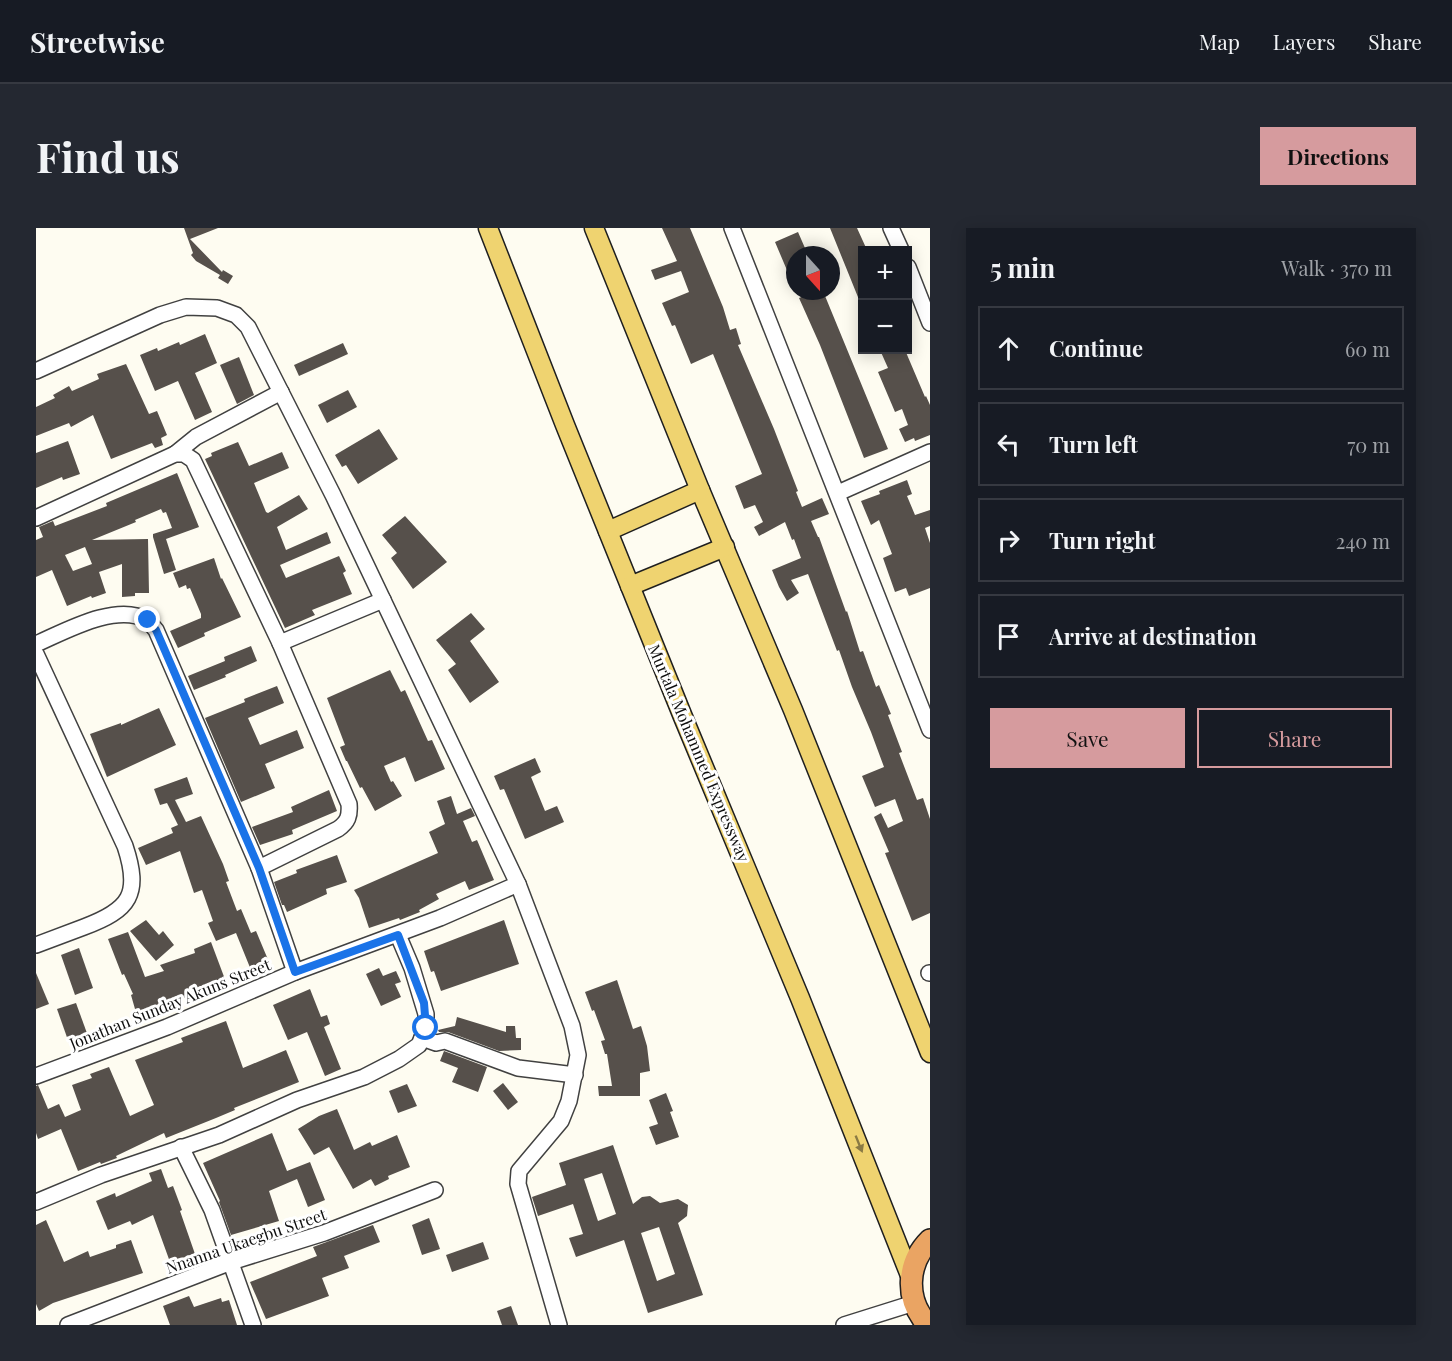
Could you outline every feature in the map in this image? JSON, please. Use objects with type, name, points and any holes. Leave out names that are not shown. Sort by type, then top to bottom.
[{"type":"highway","points":[[928,1325],[920,1316],[914,1303],[911,1278],[916,1259],[930,1240]]},
{"type":"main road","name":"Murtala Mohammed Expressway","points":[[489,228],[630,586],[837,1090],[911,1278]]},
{"type":"main road","points":[[594,228],[700,490],[793,710],[930,1053]]},
{"type":"main road","points":[[608,531],[700,490]]},
{"type":"main road","points":[[630,586],[725,547]]},
{"type":"street","points":[[732,228],[930,730]]},
{"type":"street","points":[[891,228],[899,246]]},
{"type":"street","points":[[912,274],[926,300],[930,323]]},
{"type":"street","points":[[36,371],[160,315],[186,307],[217,308],[236,315],[248,327],[333,495],[518,884],[572,1026],[578,1055],[569,1101],[561,1121],[519,1171],[518,1184],[559,1325]]},
{"type":"street","points":[[36,518],[175,454],[195,437],[281,392]]},
{"type":"street","points":[[838,493],[930,452]]},
{"type":"street","points":[[175,454],[184,454],[193,460],[280,643],[349,804],[350,815],[346,823],[338,830],[259,868]]},
{"type":"street","points":[[280,643],[383,600]]},
{"type":"street","points":[[36,644],[102,616],[137,617],[148,620],[156,630],[259,868],[295,972]]},
{"type":"street","points":[[36,654],[125,846],[132,867],[132,882],[126,900],[114,914],[36,945]]},
{"type":"street","name":"Jonathan Sunday Akuns Street","points":[[36,1076],[167,1027],[295,972],[398,935],[518,884]]},
{"type":"street","points":[[36,1202],[72,1186],[219,1135],[297,1100],[364,1077],[399,1059],[419,1045],[426,1028],[424,1003],[398,935]]},
{"type":"street","points":[[422,1038],[436,1042],[445,1041],[518,1068],[575,1075]]},
{"type":"street","points":[[181,1147],[212,1210],[253,1325]]},
{"type":"street","name":"Nnanna Ukaegbu Street","points":[[68,1325],[231,1262],[324,1233],[435,1190]]},
{"type":"street","points":[[844,1325],[914,1303]]},
{"type":"building","points":[[184,228],[218,228],[190,239],[222,272],[223,270],[233,276],[228,284],[218,278],[220,275],[196,261],[191,255],[193,253]]},
{"type":"building","points":[[662,228],[690,228],[723,307],[730,330],[736,328],[741,344],[738,345],[774,429],[802,507],[822,498],[829,514],[811,521],[847,611],[860,652],[863,651],[876,687],[879,685],[891,714],[888,715],[902,752],[899,753],[917,800],[923,798],[930,819],[930,913],[912,921],[885,853],[889,852],[874,817],[881,813],[888,828],[903,821],[895,799],[875,807],[862,776],[884,767],[808,574],[791,580],[799,593],[787,601],[772,570],[801,558],[785,522],[759,536],[754,527],[763,522],[755,505],[744,509],[735,486],[762,474],[713,354],[691,364],[675,325],[672,326],[662,303],[689,292],[681,271],[655,280],[651,270],[677,261]]},
{"type":"building","points":[[830,228],[857,228],[865,246],[858,246],[858,297],[840,253],[840,246],[837,246]]},
{"type":"building","points":[[798,232],[804,246],[786,246],[786,268],[775,242]]},
{"type":"building","points":[[800,300],[827,300],[888,449],[864,458]]},
{"type":"building","points":[[205,334],[217,363],[195,373],[212,412],[195,420],[178,381],[155,391],[140,355],[157,348],[158,351],[179,342],[180,345]]},
{"type":"building","points":[[343,343],[348,354],[299,376],[294,365]]},
{"type":"building","points":[[882,354],[907,354],[930,405],[930,435],[905,442],[899,429],[908,425],[902,409],[895,412],[878,372],[888,368]]},
{"type":"building","points":[[239,357],[254,395],[237,404],[220,365]]},
{"type":"building","points":[[126,364],[149,414],[157,411],[167,435],[161,438],[163,445],[155,448],[152,443],[111,459],[93,415],[71,427],[69,423],[36,436],[36,407],[55,398],[53,395],[69,386],[72,391],[99,379],[97,374]]},
{"type":"building","points":[[348,390],[357,407],[327,423],[318,405]]},
{"type":"building","points":[[379,429],[398,459],[358,484],[346,465],[342,467],[335,455]]},
{"type":"building","points":[[68,441],[80,474],[63,480],[62,477],[36,488],[36,453]]},
{"type":"building","points":[[238,442],[249,466],[282,452],[289,468],[254,483],[266,512],[268,513],[299,495],[308,509],[277,527],[286,550],[327,532],[331,543],[280,565],[286,578],[339,556],[352,594],[312,610],[315,615],[285,628],[205,459],[212,456],[211,453]]},
{"type":"building","points":[[177,473],[199,527],[166,539],[176,570],[164,574],[153,534],[172,528],[166,512],[163,513],[161,509],[92,540],[148,539],[149,593],[135,593],[135,596],[122,597],[122,564],[99,572],[106,593],[92,598],[91,596],[67,606],[52,570],[36,577],[36,540],[43,537],[39,527],[53,521],[55,526],[107,506],[106,503]],"holes":[[[85,547],[92,564],[73,571],[65,555]]]},
{"type":"building","points":[[907,480],[912,494],[907,496],[915,515],[930,510],[930,526],[925,528],[930,543],[930,588],[909,596],[906,588],[895,592],[883,558],[892,554],[879,520],[871,525],[861,501]]},
{"type":"building","points":[[405,516],[447,562],[413,589],[391,558],[397,553],[382,535]]},
{"type":"building","points":[[214,558],[221,579],[241,617],[204,633],[205,636],[178,648],[170,631],[201,618],[201,614],[190,588],[187,589],[186,585],[179,588],[173,573]]},
{"type":"building","points":[[471,613],[485,629],[470,641],[499,682],[470,703],[448,670],[456,664],[436,640]]},
{"type":"building","points":[[251,646],[257,661],[194,690],[188,676],[225,661],[224,657]]},
{"type":"building","points":[[390,670],[401,692],[405,690],[428,741],[432,740],[445,769],[415,782],[405,757],[384,766],[391,782],[393,781],[402,796],[375,811],[362,787],[360,788],[340,747],[345,745],[327,698]]},
{"type":"building","points":[[277,686],[284,703],[248,718],[260,745],[297,730],[304,748],[265,764],[275,788],[241,802],[205,718]]},
{"type":"building","points":[[159,708],[176,745],[107,777],[90,734],[121,723],[121,725]]},
{"type":"building","points":[[535,758],[541,772],[531,777],[545,811],[557,806],[564,822],[525,839],[504,789],[500,790],[494,776]]},
{"type":"building","points":[[187,777],[193,794],[175,800],[186,822],[201,816],[223,864],[229,881],[226,882],[237,911],[241,909],[251,933],[256,931],[269,962],[251,970],[236,933],[216,941],[208,923],[213,921],[202,890],[194,893],[180,851],[146,865],[138,848],[173,833],[171,828],[178,825],[167,803],[160,805],[154,789]]},
{"type":"building","points":[[329,790],[337,811],[292,830],[293,834],[260,845],[252,827],[293,812],[291,807]]},
{"type":"building","points":[[451,796],[457,814],[471,808],[475,816],[463,821],[472,842],[477,840],[494,880],[469,890],[465,881],[436,894],[439,899],[419,910],[420,912],[369,928],[354,890],[438,853],[429,832],[445,824],[437,801]]},
{"type":"building","points":[[337,855],[347,882],[326,889],[327,894],[287,912],[282,905],[274,882],[297,873],[296,870]]},
{"type":"building","points":[[146,920],[159,935],[163,931],[174,945],[156,961],[130,931]]},
{"type":"building","points":[[504,920],[519,964],[441,991],[424,951]]},
{"type":"building","points":[[128,932],[145,977],[164,971],[160,965],[195,953],[194,949],[211,942],[226,982],[137,1016],[131,995],[133,994],[124,974],[122,975],[108,939]]},
{"type":"building","points":[[79,948],[93,988],[75,995],[61,955]]},
{"type":"building","points":[[379,968],[383,976],[396,971],[401,982],[395,984],[401,997],[381,1006],[366,974]]},
{"type":"building","points":[[36,973],[49,1004],[36,1009]]},
{"type":"building","points":[[617,980],[633,1029],[641,1026],[647,1046],[650,1071],[640,1073],[640,1096],[599,1096],[598,1086],[612,1086],[607,1054],[605,1054],[601,1041],[605,1040],[585,992]]},
{"type":"building","points":[[310,989],[321,1017],[327,1015],[330,1024],[324,1027],[341,1069],[325,1076],[307,1032],[288,1040],[273,1005]]},
{"type":"building","points":[[76,1003],[88,1036],[69,1043],[57,1009]]},
{"type":"building","points":[[457,1017],[506,1032],[506,1026],[515,1026],[516,1038],[521,1038],[521,1050],[499,1051],[448,1032],[439,1032],[438,1030],[455,1026]]},
{"type":"building","points":[[226,1021],[243,1068],[286,1050],[299,1082],[166,1138],[164,1133],[116,1156],[117,1158],[78,1171],[61,1129],[38,1139],[36,1086],[38,1085],[48,1109],[59,1104],[65,1117],[81,1110],[72,1085],[92,1078],[90,1074],[109,1067],[130,1116],[154,1105],[135,1060],[183,1042],[181,1038]]},
{"type":"building","points":[[444,1051],[487,1067],[478,1092],[452,1082],[458,1068],[440,1061]]},
{"type":"building","points":[[503,1083],[518,1102],[508,1110],[493,1091]]},
{"type":"building","points":[[407,1084],[417,1106],[398,1113],[389,1091]]},
{"type":"building","points":[[666,1093],[679,1137],[656,1145],[649,1127],[658,1124],[649,1100]]},
{"type":"building","points":[[337,1109],[354,1150],[370,1142],[372,1146],[397,1135],[410,1167],[388,1176],[389,1179],[375,1186],[371,1179],[353,1189],[329,1147],[314,1155],[298,1129],[319,1116]]},
{"type":"building","points":[[272,1133],[287,1171],[310,1162],[325,1200],[308,1207],[297,1179],[269,1191],[279,1221],[231,1235],[220,1201],[203,1163]]},
{"type":"building","points":[[613,1145],[633,1204],[642,1197],[650,1196],[660,1203],[678,1199],[688,1205],[687,1216],[678,1223],[703,1295],[648,1313],[624,1240],[576,1257],[569,1238],[583,1234],[573,1204],[538,1216],[532,1197],[566,1185],[559,1163]],"holes":[[[602,1173],[616,1214],[598,1221],[584,1179]],[[659,1227],[675,1274],[657,1281],[641,1233]]]},
{"type":"building","points":[[161,1169],[168,1188],[173,1186],[195,1254],[170,1262],[153,1215],[132,1225],[130,1221],[108,1230],[96,1201],[115,1193],[116,1197],[152,1181],[149,1173]]},
{"type":"building","points":[[429,1218],[440,1249],[422,1255],[412,1225]]},
{"type":"building","points":[[46,1220],[64,1262],[88,1251],[90,1257],[131,1240],[143,1273],[53,1303],[39,1311],[36,1304],[36,1225]]},
{"type":"building","points":[[373,1225],[380,1242],[344,1256],[349,1268],[322,1278],[329,1296],[266,1319],[250,1282],[317,1256],[313,1247]]},
{"type":"building","points":[[483,1242],[489,1259],[452,1272],[446,1255]]},
{"type":"building","points":[[189,1296],[194,1307],[221,1298],[222,1302],[229,1300],[237,1325],[170,1325],[163,1306]]},
{"type":"building","points":[[511,1306],[518,1325],[502,1325],[497,1311]]},
{"type":"route","points":[[148,620],[156,630],[259,868],[295,972],[398,935],[424,1003],[426,1028]]}]
